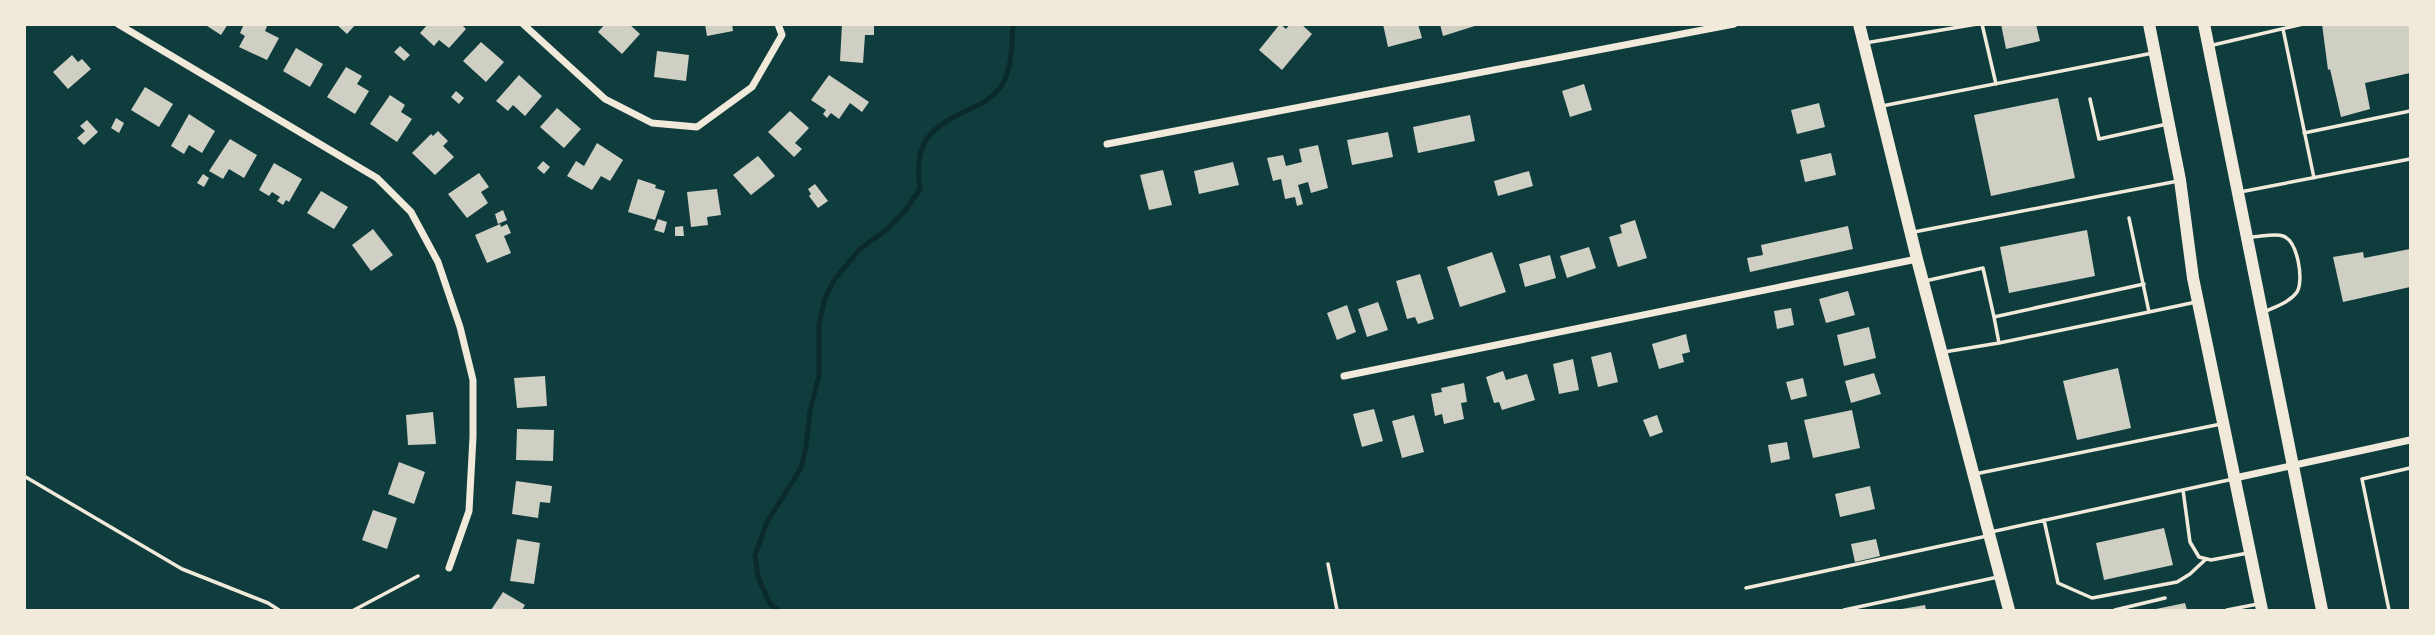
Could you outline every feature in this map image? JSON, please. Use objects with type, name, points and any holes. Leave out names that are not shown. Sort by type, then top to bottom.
[{"type":"main road","points":[[1859,24],[1917,260],[2009,611]]},
{"type":"main road","points":[[2149,24],[2180,180],[2193,278],[2261,607]]},
{"type":"main road","points":[[2204,24],[2322,611]]},
{"type":"street","points":[[118,24],[377,178],[411,212],[438,262],[474,380],[474,437],[469,511],[449,568]]},
{"type":"street","points":[[523,24],[605,99],[652,123],[697,127],[751,87],[782,35],[778,24]]},
{"type":"street","points":[[1108,145],[1734,24]]},
{"type":"street","points":[[1344,376],[1917,260]]},
{"type":"street","points":[[2235,478],[2410,440]]},
{"type":"lane","points":[[1863,43],[1976,24]]},
{"type":"lane","points":[[1982,24],[1996,84]]},
{"type":"lane","points":[[2208,46],[2303,24]]},
{"type":"lane","points":[[2283,29],[2314,178]]},
{"type":"lane","points":[[1879,107],[2155,53]]},
{"type":"lane","points":[[2090,99],[2099,139],[2169,123]]},
{"type":"lane","points":[[2304,133],[2410,111]]},
{"type":"lane","points":[[2238,192],[2410,159]]},
{"type":"lane","points":[[1911,233],[2180,180]]},
{"type":"lane","points":[[2129,218],[2149,312]]},
{"type":"lane","points":[[2247,237],[2283,236],[2295,248],[2301,281],[2298,291],[2291,299],[2262,313]]},
{"type":"lane","points":[[1923,282],[1983,268],[2000,343]]},
{"type":"lane","points":[[1994,317],[2144,284]]},
{"type":"lane","points":[[1942,352],[2000,343],[2198,301]]},
{"type":"lane","points":[[1973,475],[2223,424]]},
{"type":"lane","points":[[2389,611],[2361,479],[2410,468]]},
{"type":"lane","points":[[1746,588],[2235,478]]},
{"type":"lane","points":[[2183,490],[2190,542],[2199,557],[2211,560],[2250,553]]},
{"type":"lane","points":[[2044,520],[2058,583],[2092,598],[2177,582],[2206,559]]},
{"type":"lane","points":[[1328,564],[1337,611]]},
{"type":"lane","points":[[1844,611],[2000,577]]},
{"type":"lane","points":[[2115,611],[2165,598]]},
{"type":"lane","points":[[2227,611],[2261,607]]},
{"type":"path","points":[[24,476],[182,569],[268,603],[279,611]]},
{"type":"path","points":[[354,611],[418,576]]},
{"type":"building","points":[[204,24],[228,24],[221,35]]},
{"type":"building","points":[[244,24],[268,24],[265,31],[279,38],[267,60],[239,47],[245,36],[240,33]]},
{"type":"building","points":[[336,24],[356,24],[347,34]]},
{"type":"building","points":[[428,24],[461,24],[466,29],[449,48],[439,40],[434,46],[420,33]]},
{"type":"building","points":[[605,24],[629,24],[640,34],[622,54],[598,32]]},
{"type":"building","points":[[705,24],[732,24],[733,31],[707,36]]},
{"type":"building","points":[[842,24],[874,24],[874,35],[865,35],[863,63],[840,61]]},
{"type":"building","points":[[1280,24],[1286,29],[1290,24],[1301,24],[1312,34],[1282,70],[1259,50]]},
{"type":"building","points":[[1383,24],[1418,24],[1422,38],[1388,47]]},
{"type":"building","points":[[1440,24],[1478,24],[1478,25],[1443,36]]},
{"type":"building","points":[[2001,24],[2036,24],[2040,41],[2006,49]]},
{"type":"building","points":[[2322,24],[2410,24],[2410,73],[2365,83],[2370,109],[2341,117],[2330,69],[2328,70]]},
{"type":"building","points":[[481,42],[504,62],[486,82],[463,61]]},
{"type":"building","points":[[400,46],[410,55],[404,61],[394,52]]},
{"type":"building","points":[[296,48],[323,64],[310,87],[283,71]]},
{"type":"building","points":[[657,51],[689,55],[686,81],[654,77]]},
{"type":"building","points":[[72,55],[78,62],[82,59],[91,69],[68,89],[53,72]]},
{"type":"building","points":[[346,67],[362,76],[357,84],[369,91],[355,114],[327,97]]},
{"type":"building","points":[[519,75],[542,96],[525,116],[513,105],[508,111],[496,101]]},
{"type":"building","points":[[829,75],[869,102],[862,112],[850,103],[839,119],[831,113],[827,118],[823,114],[826,110],[811,100]]},
{"type":"building","points":[[1584,84],[1592,110],[1570,117],[1562,91]]},
{"type":"building","points":[[145,87],[173,104],[159,127],[131,110]]},
{"type":"building","points":[[456,91],[464,98],[459,104],[451,97]]},
{"type":"building","points":[[390,95],[405,105],[401,112],[412,119],[397,142],[370,124]]},
{"type":"building","points":[[2058,98],[2075,178],[1991,196],[1974,115]]},
{"type":"building","points":[[1819,103],[1825,127],[1797,134],[1791,110]]},
{"type":"building","points":[[557,108],[581,129],[564,148],[540,127]]},
{"type":"building","points":[[790,111],[809,128],[795,143],[802,149],[794,157],[768,132]]},
{"type":"building","points":[[189,114],[215,131],[202,153],[189,145],[184,154],[171,146]]},
{"type":"building","points":[[1470,115],[1475,141],[1418,153],[1413,127]]},
{"type":"building","points":[[116,118],[124,123],[119,133],[111,128]]},
{"type":"building","points":[[87,120],[98,132],[84,145],[77,138],[85,131],[80,126]]},
{"type":"building","points":[[438,131],[448,141],[443,146],[454,157],[435,175],[412,153],[431,134],[433,136]]},
{"type":"building","points":[[1388,132],[1393,157],[1352,165],[1347,140]]},
{"type":"building","points":[[230,139],[257,155],[244,178],[229,169],[223,179],[209,171]]},
{"type":"building","points":[[597,143],[623,160],[610,181],[601,176],[592,190],[567,176],[576,161],[584,166]]},
{"type":"building","points":[[1318,145],[1328,188],[1311,193],[1308,182],[1298,185],[1303,204],[1297,206],[1295,197],[1285,199],[1281,179],[1273,181],[1267,158],[1283,155],[1286,166],[1302,162],[1299,149]]},
{"type":"building","points":[[1831,153],[1836,175],[1805,182],[1800,160]]},
{"type":"building","points":[[758,156],[775,176],[751,195],[733,175]]},
{"type":"building","points":[[543,161],[550,167],[544,174],[537,168]]},
{"type":"building","points":[[1233,162],[1239,185],[1199,194],[1194,171]]},
{"type":"building","points":[[274,163],[302,179],[289,202],[286,200],[283,205],[277,201],[280,197],[272,192],[269,196],[259,190]]},
{"type":"building","points":[[1163,170],[1172,205],[1149,210],[1140,175]]},
{"type":"building","points":[[1529,171],[1533,186],[1498,196],[1494,181]]},
{"type":"building","points":[[479,173],[489,187],[481,192],[488,203],[467,218],[448,194]]},
{"type":"building","points":[[203,174],[209,178],[204,187],[197,183]]},
{"type":"building","points":[[638,179],[665,191],[655,220],[628,212]]},
{"type":"building","points":[[815,184],[828,201],[818,208],[809,196],[811,194],[808,189]]},
{"type":"building","points":[[717,189],[721,215],[707,217],[708,225],[691,227],[687,192]]},
{"type":"building","points":[[321,191],[348,207],[334,229],[307,213]]},
{"type":"building","points":[[503,210],[507,220],[498,224],[495,214]]},
{"type":"building","points":[[658,219],[667,222],[664,233],[654,230]]},
{"type":"building","points":[[1635,220],[1647,258],[1618,267],[1609,237],[1622,233],[1620,225]]},
{"type":"building","points":[[500,224],[501,227],[507,224],[511,233],[504,236],[511,253],[487,263],[475,235]]},
{"type":"building","points":[[683,226],[684,236],[675,236],[675,227]]},
{"type":"building","points":[[1848,226],[1853,249],[1750,272],[1747,258],[1763,255],[1761,245]]},
{"type":"building","points":[[373,229],[393,255],[371,271],[352,245]]},
{"type":"building","points":[[2087,230],[2095,276],[2009,293],[2000,247]]},
{"type":"building","points":[[1589,247],[1596,268],[1567,278],[1560,256]]},
{"type":"building","points":[[2410,249],[2410,287],[2343,302],[2333,257],[2363,252],[2364,258]]},
{"type":"building","points":[[1492,252],[1506,292],[1460,307],[1447,267]]},
{"type":"building","points":[[1550,255],[1556,278],[1525,287],[1519,264]]},
{"type":"building","points":[[1420,274],[1434,319],[1418,324],[1415,317],[1407,319],[1396,281]]},
{"type":"building","points":[[1848,291],[1855,315],[1826,323],[1819,299]]},
{"type":"building","points":[[1378,302],[1388,330],[1367,337],[1358,309]]},
{"type":"building","points":[[1347,305],[1356,332],[1337,340],[1327,313]]},
{"type":"building","points":[[1791,308],[1794,325],[1777,329],[1774,311]]},
{"type":"building","points":[[1869,327],[1876,358],[1844,366],[1837,335]]},
{"type":"building","points":[[1686,334],[1690,352],[1682,354],[1684,362],[1659,369],[1652,344]]},
{"type":"building","points":[[1611,352],[1618,382],[1598,387],[1591,357]]},
{"type":"building","points":[[1573,359],[1579,390],[1559,394],[1553,364]]},
{"type":"building","points":[[2118,368],[2131,428],[2077,440],[2063,381]]},
{"type":"building","points":[[1503,371],[1506,380],[1527,374],[1535,400],[1502,410],[1499,402],[1494,403],[1486,377]]},
{"type":"building","points":[[1874,373],[1881,394],[1851,403],[1845,381]]},
{"type":"building","points":[[545,376],[547,406],[517,408],[514,378]]},
{"type":"building","points":[[1803,378],[1807,396],[1791,400],[1786,382]]},
{"type":"building","points":[[1464,383],[1467,402],[1461,403],[1464,419],[1444,424],[1442,414],[1435,416],[1431,394],[1442,392],[1441,388]]},
{"type":"building","points":[[1374,409],[1383,441],[1362,447],[1353,414]]},
{"type":"building","points":[[1852,410],[1860,448],[1813,458],[1804,420]]},
{"type":"building","points":[[433,412],[436,444],[408,445],[406,415]]},
{"type":"building","points":[[1414,415],[1424,452],[1402,458],[1392,421]]},
{"type":"building","points":[[1657,415],[1663,432],[1650,437],[1643,420]]},
{"type":"building","points":[[517,429],[554,430],[553,461],[516,460]]},
{"type":"building","points":[[1787,442],[1790,459],[1771,463],[1768,445]]},
{"type":"building","points":[[399,462],[425,472],[414,504],[388,494]]},
{"type":"building","points":[[516,481],[552,486],[550,503],[540,502],[538,518],[512,514]]},
{"type":"building","points":[[1870,486],[1875,509],[1840,517],[1835,494]]},
{"type":"building","points":[[373,510],[397,518],[387,549],[362,540]]},
{"type":"building","points":[[2164,528],[2173,565],[2104,580],[2096,543]]},
{"type":"building","points":[[517,539],[540,543],[534,584],[510,581]]},
{"type":"building","points":[[1876,539],[1880,556],[1855,562],[1851,544]]},
{"type":"building","points":[[503,592],[525,605],[522,610],[491,610]]},
{"type":"building","points":[[2185,603],[2187,610],[2156,609]]},
{"type":"building","points":[[1925,605],[1926,610],[1902,610],[1902,609]]},
{"type":"waterway","points":[[778,610],[770,604],[758,577],[755,555],[767,522],[801,468],[819,375],[819,324],[825,298],[834,280],[860,249],[886,230],[905,211],[920,189],[919,160],[927,139],[943,123],[986,101],[1000,88],[1009,66],[1013,24]]}]
